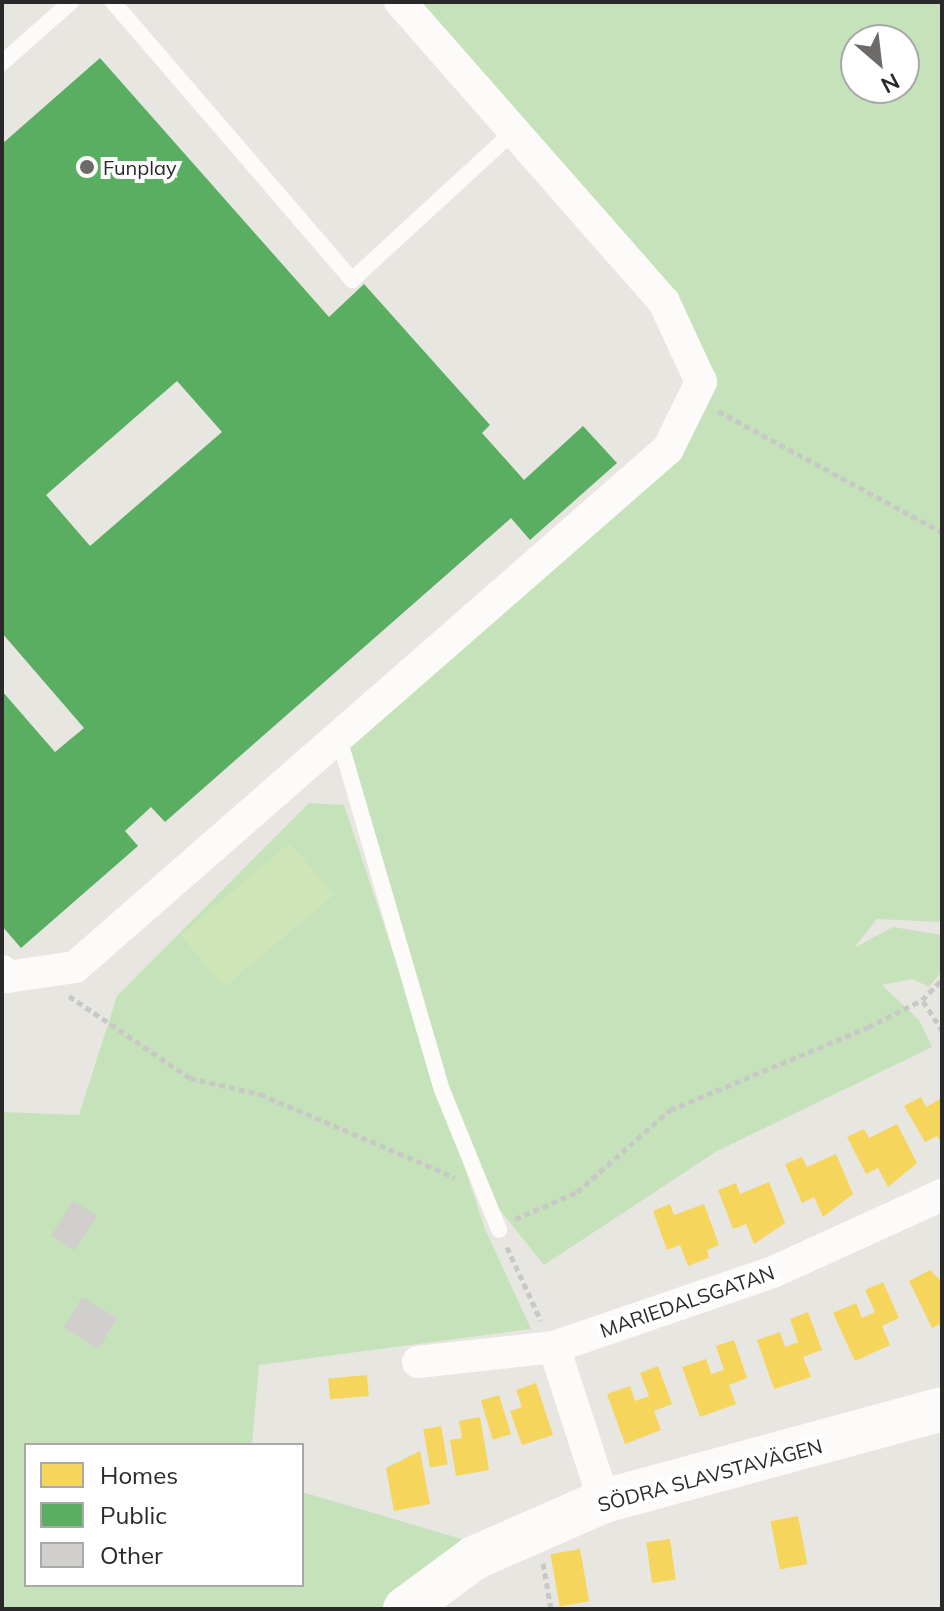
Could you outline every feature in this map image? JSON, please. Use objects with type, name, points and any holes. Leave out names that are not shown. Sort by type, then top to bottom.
[{"type":"street","points":[[2,971],[7,977],[75,967],[668,449],[701,382],[664,302],[400,2]]},
{"type":"street","name":"MARIEDALSGATAN","points":[[418,1362],[554,1347],[773,1272],[942,1195]]},
{"type":"street","points":[[554,1347],[604,1501]]},
{"type":"street","name":"SÖDRA SLAVSTAVÄGEN","points":[[405,1609],[474,1558],[604,1501],[942,1409]]},
{"type":"lane","points":[[2,63],[71,2]]},
{"type":"lane","points":[[113,2],[352,280],[514,131]]},
{"type":"lane","points":[[339,738],[442,1090],[499,1230]]},
{"type":"path","points":[[693,397],[942,532]]},
{"type":"path","points":[[36,973],[190,1078],[260,1094],[483,1189]]},
{"type":"path","points":[[554,1347],[499,1230],[577,1192],[670,1110],[922,1000],[942,979]]},
{"type":"path","points":[[922,1000],[942,1030]]},
{"type":"green space","points":[[400,2],[942,2],[942,922],[877,919],[854,948],[893,927],[942,935],[942,971],[929,987],[913,979],[882,985],[919,1020],[932,1047],[717,1151],[544,1265],[483,1189],[442,1090],[339,738],[668,449],[693,397],[664,302]]},
{"type":"green space","points":[[309,803],[344,805],[485,1229],[531,1329],[259,1365],[252,1443],[24,1443],[24,1587],[304,1587],[304,1493],[465,1540],[384,1609],[2,1609],[2,1112],[79,1115],[117,996]]},
{"type":"green space","points":[[290,843],[334,895],[224,987],[180,935]]},
{"type":"building: Homes","points":[[921,1097],[926,1107],[942,1098],[942,1144],[937,1136],[925,1142],[904,1106]]},
{"type":"building: Homes","points":[[897,1124],[917,1163],[888,1187],[878,1168],[866,1174],[847,1137],[864,1129],[869,1138]]},
{"type":"building: Homes","points":[[836,1154],[853,1194],[823,1217],[814,1197],[802,1203],[785,1164],[802,1157],[807,1167]]},
{"type":"building: Homes","points":[[769,1182],[785,1223],[754,1244],[746,1224],[733,1229],[718,1190],[736,1183],[740,1194]]},
{"type":"building: Homes","points":[[670,1204],[674,1215],[704,1204],[719,1245],[707,1250],[709,1258],[688,1266],[680,1245],[667,1250],[653,1211]]},
{"type":"building: Homes","points":[[930,1270],[942,1282],[942,1323],[932,1328],[909,1281]]},
{"type":"building: Homes","points":[[883,1282],[899,1318],[882,1326],[890,1345],[855,1361],[833,1313],[856,1303],[862,1318],[875,1312],[865,1290]]},
{"type":"building: Homes","points":[[808,1312],[822,1350],[803,1357],[811,1377],[774,1389],[757,1340],[780,1332],[785,1347],[798,1342],[790,1319]]},
{"type":"building: Homes","points":[[734,1340],[747,1378],[729,1385],[736,1404],[700,1417],[682,1367],[706,1359],[711,1374],[724,1370],[716,1346]]},
{"type":"building: Homes","points":[[658,1366],[672,1404],[654,1411],[661,1430],[625,1444],[607,1394],[630,1386],[635,1401],[649,1396],[640,1373]]},
{"type":"building: Homes","points":[[367,1375],[369,1396],[330,1399],[328,1378]]},
{"type":"building: Homes","points":[[536,1383],[553,1435],[522,1445],[510,1411],[522,1407],[516,1390]]},
{"type":"building: Homes","points":[[499,1395],[511,1434],[493,1440],[481,1401]]},
{"type":"building: Homes","points":[[480,1417],[489,1470],[456,1476],[450,1440],[462,1438],[459,1421]]},
{"type":"building: Homes","points":[[441,1426],[448,1464],[430,1468],[423,1429]]},
{"type":"building: Homes","points":[[420,1451],[430,1504],[394,1511],[386,1468]]},
{"type":"building: Homes","points":[[798,1516],[807,1564],[780,1569],[771,1521]]},
{"type":"building: Homes","points":[[670,1539],[676,1580],[652,1583],[646,1542]]},
{"type":"building: Homes","points":[[580,1549],[589,1601],[560,1606],[550,1554]]},
{"type":"building: Public","points":[[100,58],[329,317],[364,284],[490,425],[482,433],[524,480],[583,426],[617,463],[530,540],[511,518],[165,822],[151,807],[125,831],[138,846],[21,948],[2,926],[2,691],[55,752],[84,728],[2,633],[2,144]],"holes":[[[177,381],[222,432],[90,546],[46,495]]]},
{"type":"building: Other","points":[[73,1201],[97,1216],[75,1251],[51,1236]]},
{"type":"building: Other","points":[[82,1297],[117,1318],[99,1349],[63,1328]]},
{"type":"place","name":"Funplay","points":[[87,167]]}]
